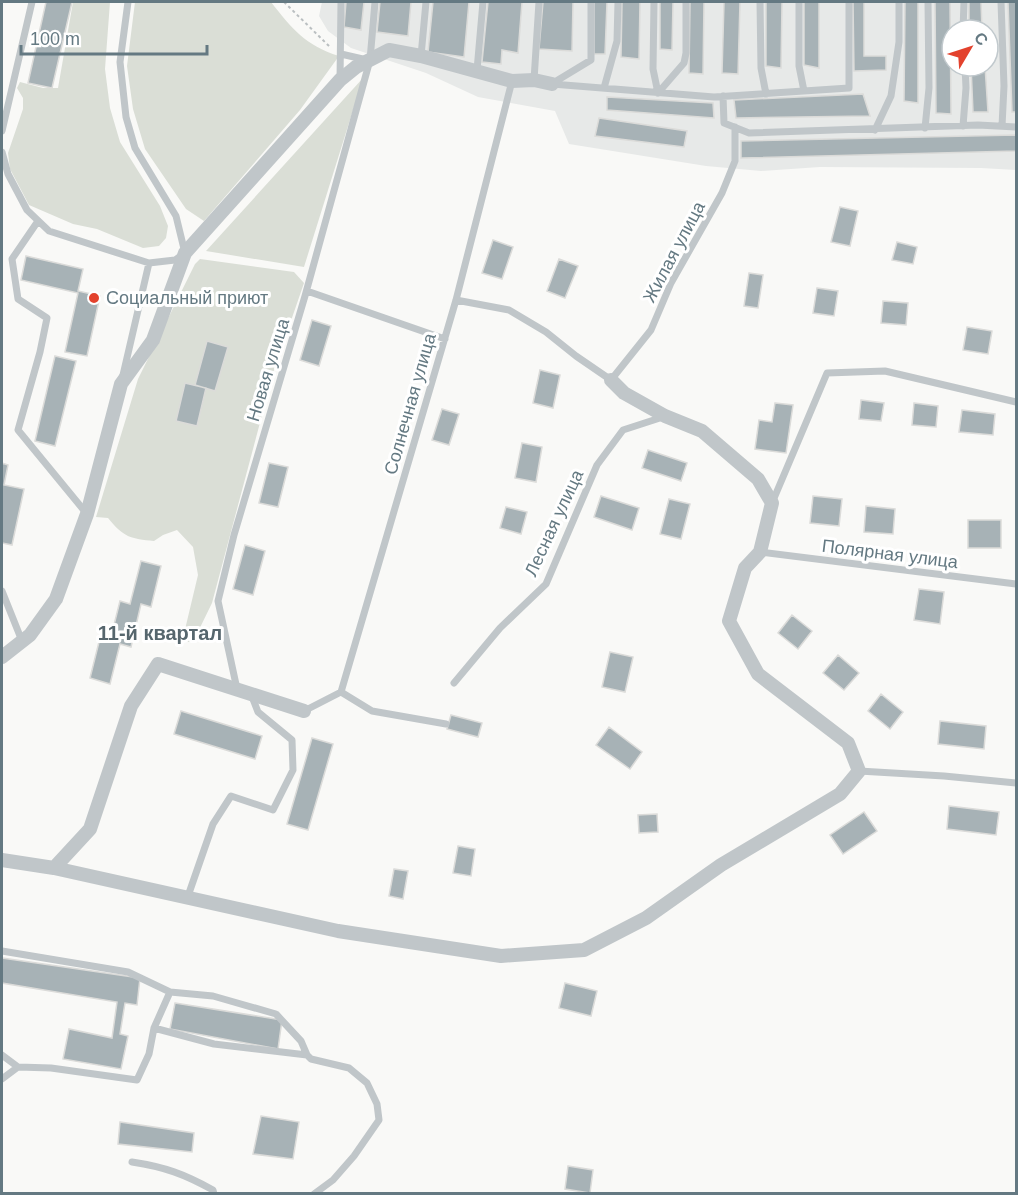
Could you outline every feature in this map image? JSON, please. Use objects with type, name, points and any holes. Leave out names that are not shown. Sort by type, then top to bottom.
[{"type":"street","points":[[2,657],[30,634],[56,599],[87,514],[121,384],[153,340],[185,253],[340,80],[369,60],[389,50],[477,70],[512,81],[534,80],[552,84]]},
{"type":"street","points":[[2,860],[54,868],[188,896],[338,931],[501,956],[584,950],[646,918],[721,865],[840,794],[860,771],[848,743],[758,674],[729,621],[745,568],[760,552],[772,503],[758,479],[702,431],[665,416],[624,393],[611,380]]},
{"type":"street","points":[[54,868],[90,830],[131,706],[158,664],[304,711]]},
{"type":"lane","points":[[2,131],[32,2]]},
{"type":"lane","points":[[2,152],[8,174],[27,210],[49,231],[149,263],[175,260],[185,253],[176,216],[135,148],[126,117],[120,62],[128,2]]},
{"type":"lane","points":[[340,80],[342,2]]},
{"type":"lane","name":"Новая улица","points":[[237,689],[218,602],[234,535],[307,291],[369,60],[375,2]]},
{"type":"lane","points":[[421,56],[426,2]]},
{"type":"lane","points":[[477,70],[483,2]]},
{"type":"lane","points":[[534,80],[539,2]]},
{"type":"lane","points":[[552,84],[591,60],[591,2]]},
{"type":"lane","points":[[604,88],[617,41],[618,2]]},
{"type":"lane","points":[[654,2],[653,69],[658,93]]},
{"type":"lane","points":[[658,93],[684,63],[686,2]]},
{"type":"lane","points":[[760,2],[760,68],[766,93]]},
{"type":"lane","points":[[799,2],[799,66],[804,91]]},
{"type":"lane","points":[[552,84],[723,96],[849,88],[849,2]]},
{"type":"lane","points":[[875,130],[891,96],[899,42],[899,2]]},
{"type":"lane","points":[[925,128],[929,88],[928,2]]},
{"type":"lane","points":[[963,18],[964,2]]},
{"type":"lane","points":[[1001,2],[1004,86],[1002,126]]},
{"type":"lane","points":[[341,54],[369,60]]},
{"type":"lane","points":[[963,126],[966,78]]},
{"type":"lane","name":"Солнечная улица","points":[[341,692],[456,300],[512,81]]},
{"type":"lane","points":[[723,96],[724,123],[750,133],[963,126],[1017,127]]},
{"type":"lane","name":"Жилая улица","points":[[611,380],[651,330],[671,283],[722,193],[735,162],[735,127]]},
{"type":"lane","points":[[38,221],[12,259],[18,299],[47,318],[18,430],[87,514]]},
{"type":"lane","points":[[121,384],[149,263]]},
{"type":"lane","points":[[307,291],[445,339]]},
{"type":"lane","points":[[456,300],[508,310],[546,332],[611,380]]},
{"type":"lane","points":[[772,503],[828,373],[885,371],[1017,402]]},
{"type":"lane","name":"Лесная улица","points":[[454,683],[500,627],[546,584],[597,465],[623,430],[665,416]]},
{"type":"lane","name":"Полярная улица","points":[[760,552],[1017,584]]},
{"type":"lane","points":[[2,591],[22,641]]},
{"type":"lane","points":[[304,711],[341,692],[372,711],[446,724]]},
{"type":"lane","points":[[188,896],[213,824],[231,796],[273,810],[292,770],[292,740],[258,712],[251,693]]},
{"type":"lane","points":[[860,771],[1017,783]]},
{"type":"lane","points":[[2,951],[128,972],[170,992],[213,996],[276,1014],[301,1041],[311,1059],[349,1068],[367,1083],[377,1104],[379,1120],[354,1156],[333,1180],[314,1194]]},
{"type":"lane","points":[[2,1055],[18,1067],[51,1068],[137,1080],[149,1054],[154,1028],[170,992]]},
{"type":"lane","points":[[154,1028],[214,1044],[307,1055]]},
{"type":"lane","points":[[2,1079],[18,1067]]},
{"type":"lane","points":[[132,1162],[162,1166],[188,1176],[213,1190],[214,1194]]},
{"type":"path","points":[[284,2],[327,46],[341,54]]},
{"type":"shaded area","points":[[73,2],[110,2],[105,69],[110,108],[120,142],[160,206],[168,226],[166,238],[159,246],[143,248],[97,229],[73,224],[29,205],[10,169],[8,153],[23,109],[23,98],[17,88],[20,82],[43,88],[58,88]]},
{"type":"shaded area","points":[[135,2],[271,2],[300,35],[317,47],[339,56],[300,110],[204,221],[186,209],[145,149],[133,109],[127,66]]},
{"type":"shaded area","points":[[322,2],[1016,2],[1016,170],[820,167],[761,171],[706,166],[569,144],[555,111],[478,97],[426,73],[351,48],[328,31],[319,16]]},
{"type":"shaded area","points":[[363,78],[304,267],[206,251]]},
{"type":"shaded area","points":[[200,259],[294,272],[304,283],[274,370],[212,603],[193,642],[182,642],[198,575],[193,547],[177,530],[154,541],[139,539],[123,533],[108,518],[96,517],[138,379],[195,264]]},
{"type":"building","points":[[46,2],[72,2],[52,88],[28,83]]},
{"type":"building","points":[[346,2],[364,2],[361,30],[344,27]]},
{"type":"building","points":[[380,2],[411,2],[408,36],[377,32]]},
{"type":"building","points":[[433,2],[469,2],[464,57],[428,52]]},
{"type":"building","points":[[488,2],[522,2],[518,53],[502,50],[501,64],[482,62]]},
{"type":"building","points":[[543,2],[573,2],[572,51],[539,49]]},
{"type":"building","points":[[594,2],[607,2],[605,54],[594,54]]},
{"type":"building","points":[[622,2],[640,2],[639,59],[621,57]]},
{"type":"building","points":[[660,2],[673,2],[672,50],[660,49]]},
{"type":"building","points":[[690,2],[704,2],[703,74],[689,73]]},
{"type":"building","points":[[724,2],[740,2],[738,74],[722,73]]},
{"type":"building","points":[[766,2],[782,2],[781,68],[766,66]]},
{"type":"building","points":[[804,2],[819,2],[819,68],[804,65]]},
{"type":"building","points":[[853,2],[864,2],[864,56],[886,56],[886,70],[854,71]]},
{"type":"building","points":[[905,2],[918,2],[918,103],[904,101]]},
{"type":"building","points":[[935,2],[950,2],[950,18],[940,18],[940,78],[951,78],[951,114],[936,113]]},
{"type":"building","points":[[969,2],[981,2],[982,18],[969,18]]},
{"type":"building","points":[[1008,2],[1016,2],[1016,112],[1012,112]]},
{"type":"building","points":[[972,78],[986,78],[988,112],[973,112]]},
{"type":"building","points":[[863,94],[870,116],[736,118],[734,100]]},
{"type":"building","points":[[607,97],[713,103],[714,118],[607,110]]},
{"type":"building","points":[[599,118],[687,131],[684,147],[595,136]]},
{"type":"building","points":[[1016,135],[1016,151],[741,158],[741,141]]},
{"type":"building","points":[[840,207],[858,211],[850,246],[831,242]]},
{"type":"building","points":[[493,240],[513,247],[502,279],[482,273]]},
{"type":"building","points":[[897,242],[917,247],[913,264],[892,260]]},
{"type":"building","points":[[26,256],[83,269],[78,291],[100,296],[87,356],[65,352],[78,293],[21,280]]},
{"type":"building","points":[[559,259],[578,266],[565,298],[547,291]]},
{"type":"building","points":[[749,273],[763,275],[758,308],[744,306]]},
{"type":"building","points":[[817,288],[838,291],[834,316],[813,313]]},
{"type":"building","points":[[883,301],[908,303],[906,325],[881,323]]},
{"type":"building","points":[[312,320],[331,326],[319,366],[300,360]]},
{"type":"building","points":[[967,327],[992,331],[988,354],[963,350]]},
{"type":"building","points":[[207,341],[228,347],[215,391],[195,385]]},
{"type":"building","points":[[55,356],[76,361],[55,446],[35,441]]},
{"type":"building","points":[[540,370],[560,375],[553,408],[533,403]]},
{"type":"building","points":[[185,383],[206,388],[197,426],[176,421]]},
{"type":"building","points":[[861,400],[884,403],[881,421],[859,419]]},
{"type":"building","points":[[775,403],[793,405],[786,453],[755,449],[759,420],[772,422]]},
{"type":"building","points":[[914,403],[938,406],[936,427],[912,425]]},
{"type":"building","points":[[442,409],[459,414],[449,445],[432,440]]},
{"type":"building","points":[[962,410],[995,414],[993,435],[959,432]]},
{"type":"building","points":[[522,443],[542,447],[536,482],[515,478]]},
{"type":"building","points":[[648,450],[687,463],[681,481],[642,468]]},
{"type":"building","points":[[2,463],[8,465],[4,485],[24,489],[12,545],[2,543]]},
{"type":"building","points":[[269,463],[288,467],[278,507],[259,503]]},
{"type":"building","points":[[601,496],[639,508],[632,530],[594,517]]},
{"type":"building","points":[[813,496],[842,499],[839,526],[810,523]]},
{"type":"building","points":[[669,499],[690,504],[681,539],[660,534]]},
{"type":"building","points":[[866,506],[895,509],[893,534],[864,532]]},
{"type":"building","points":[[506,507],[527,512],[521,534],[500,528]]},
{"type":"building","points":[[968,520],[1001,520],[1001,548],[968,548]]},
{"type":"building","points":[[245,545],[265,551],[253,595],[233,589]]},
{"type":"building","points":[[141,561],[161,566],[151,607],[141,604],[131,647],[120,644],[110,684],[90,678],[100,638],[110,641],[120,601],[130,604]]},
{"type":"building","points":[[919,589],[944,592],[940,624],[914,620]]},
{"type":"building","points":[[792,615],[812,631],[798,649],[778,633]]},
{"type":"building","points":[[610,652],[633,657],[625,692],[602,687]]},
{"type":"building","points":[[838,655],[859,673],[844,690],[823,673]]},
{"type":"building","points":[[881,694],[903,712],[890,729],[868,711]]},
{"type":"building","points":[[181,711],[262,736],[255,759],[174,734]]},
{"type":"building","points":[[451,715],[482,723],[478,737],[447,729]]},
{"type":"building","points":[[940,721],[986,726],[984,749],[938,744]]},
{"type":"building","points":[[609,727],[642,752],[630,769],[596,745]]},
{"type":"building","points":[[312,738],[333,744],[308,830],[287,824]]},
{"type":"building","points":[[949,806],[999,812],[996,835],[947,829]]},
{"type":"building","points":[[864,812],[877,831],[843,854],[830,835]]},
{"type":"building","points":[[657,814],[658,832],[639,833],[638,815]]},
{"type":"building","points":[[458,846],[475,849],[471,876],[453,873]]},
{"type":"building","points":[[394,869],[408,871],[403,899],[389,896]]},
{"type":"building","points":[[2,958],[140,978],[137,1005],[125,1003],[120,1034],[128,1036],[121,1069],[63,1059],[69,1029],[112,1038],[117,1002],[2,983]]},
{"type":"building","points":[[565,983],[597,991],[591,1016],[559,1008]]},
{"type":"building","points":[[175,1003],[282,1020],[278,1049],[170,1029]]},
{"type":"building","points":[[261,1116],[299,1122],[293,1159],[253,1154]]},
{"type":"building","points":[[120,1122],[194,1133],[192,1152],[118,1144]]},
{"type":"building","points":[[568,1166],[593,1170],[590,1193],[565,1189]]},
{"type":"place","name":"Социальный приют","points":[[94,298]]},
{"type":"district","name":"11-й квартал","points":[[160,633]]}]
